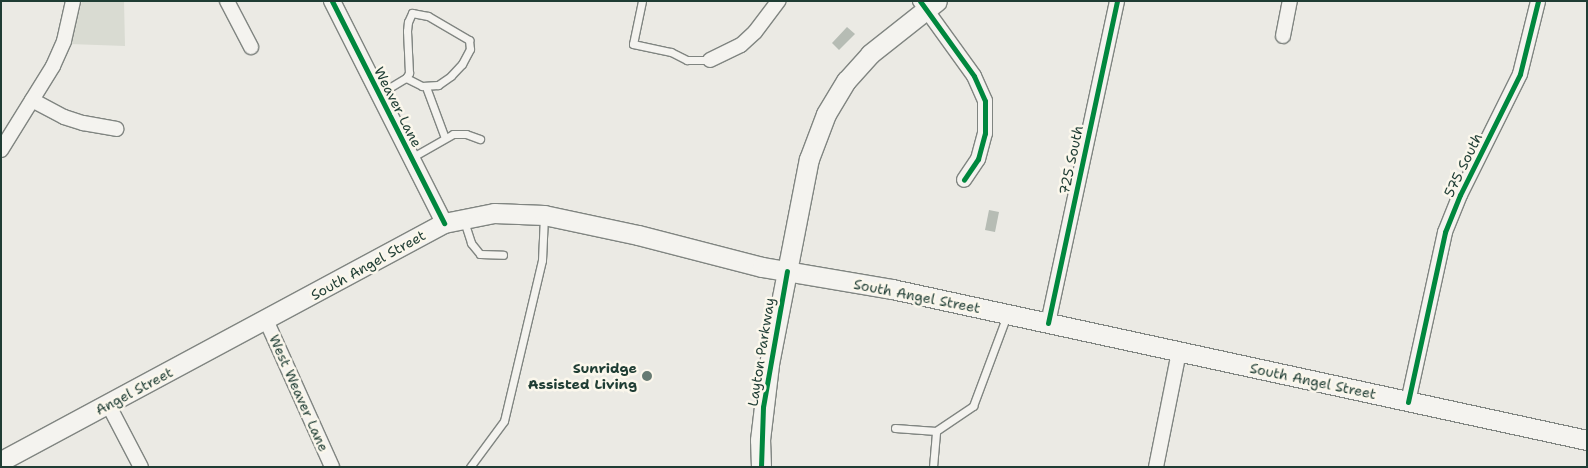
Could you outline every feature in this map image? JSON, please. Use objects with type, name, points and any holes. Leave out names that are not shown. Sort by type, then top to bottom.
[{"type":"main road","name":"Layton Parkway","points":[[762,467],[763,407],[809,159],[826,114],[846,82],[870,54],[928,4]]},
{"type":"main road","name":"South Angel Street","points":[[266,320],[444,223],[494,213],[544,215],[787,271],[892,289],[1587,440]]},
{"type":"main road","name":"Angel Street","points":[[1,461],[266,320]]},
{"type":"street","points":[[1,150],[53,66],[60,49],[73,1]]},
{"type":"street","points":[[227,1],[251,46]]},
{"type":"street","name":"Weaver Lane","points":[[332,1],[444,223]]},
{"type":"street","points":[[710,60],[741,45],[755,32],[778,1]]},
{"type":"street","name":"725 South","points":[[1048,323],[1117,1]]},
{"type":"street","points":[[1283,36],[1290,1]]},
{"type":"street","name":"575 South","points":[[1408,402],[1445,232],[1460,195],[1520,74],[1538,1]]},
{"type":"street","points":[[928,4],[974,76],[984,101],[985,133],[978,159],[964,180]]},
{"type":"street","points":[[32,100],[70,119],[116,129]]},
{"type":"street","name":"West Weaver Lane","points":[[266,320],[332,467]]},
{"type":"street","points":[[1156,467],[1179,352]]},
{"type":"street","points":[[108,404],[141,467]]},
{"type":"lane","points":[[642,1],[633,44],[671,52],[687,60],[710,60]]},
{"type":"lane","points":[[378,94],[406,78],[410,66],[408,22],[412,13],[420,13],[469,40],[470,49],[462,64],[451,76],[438,84],[426,87],[406,78]]},
{"type":"lane","points":[[426,87],[445,138]]},
{"type":"lane","points":[[411,159],[445,138],[460,133],[480,139]]},
{"type":"lane","points":[[470,467],[504,421],[542,260],[544,215]]},
{"type":"lane","points":[[463,218],[471,243],[480,254],[503,255]]},
{"type":"lane","points":[[895,428],[936,431],[973,406],[1008,314]]},
{"type":"lane","points":[[934,467],[936,431]]},
{"type":"shaded area","points":[[82,1],[124,1],[125,46],[70,44]]},
{"type":"shaded area","points":[[847,27],[855,34],[839,50],[832,43]]},
{"type":"shaded area","points":[[989,210],[999,212],[995,232],[985,230]]},
{"type":"cycle path","points":[[332,1],[444,223]]},
{"type":"cycle path","points":[[920,1],[974,76],[985,101],[985,133],[978,159],[964,180]]},
{"type":"cycle path","points":[[1048,323],[1117,1]]},
{"type":"cycle path","points":[[1408,402],[1445,232],[1460,195],[1520,74],[1538,1]]},
{"type":"cycle path","points":[[761,467],[763,407],[787,271]]},
{"type":"place","name":"Sunridge Assisted Living","points":[[647,376]]}]
